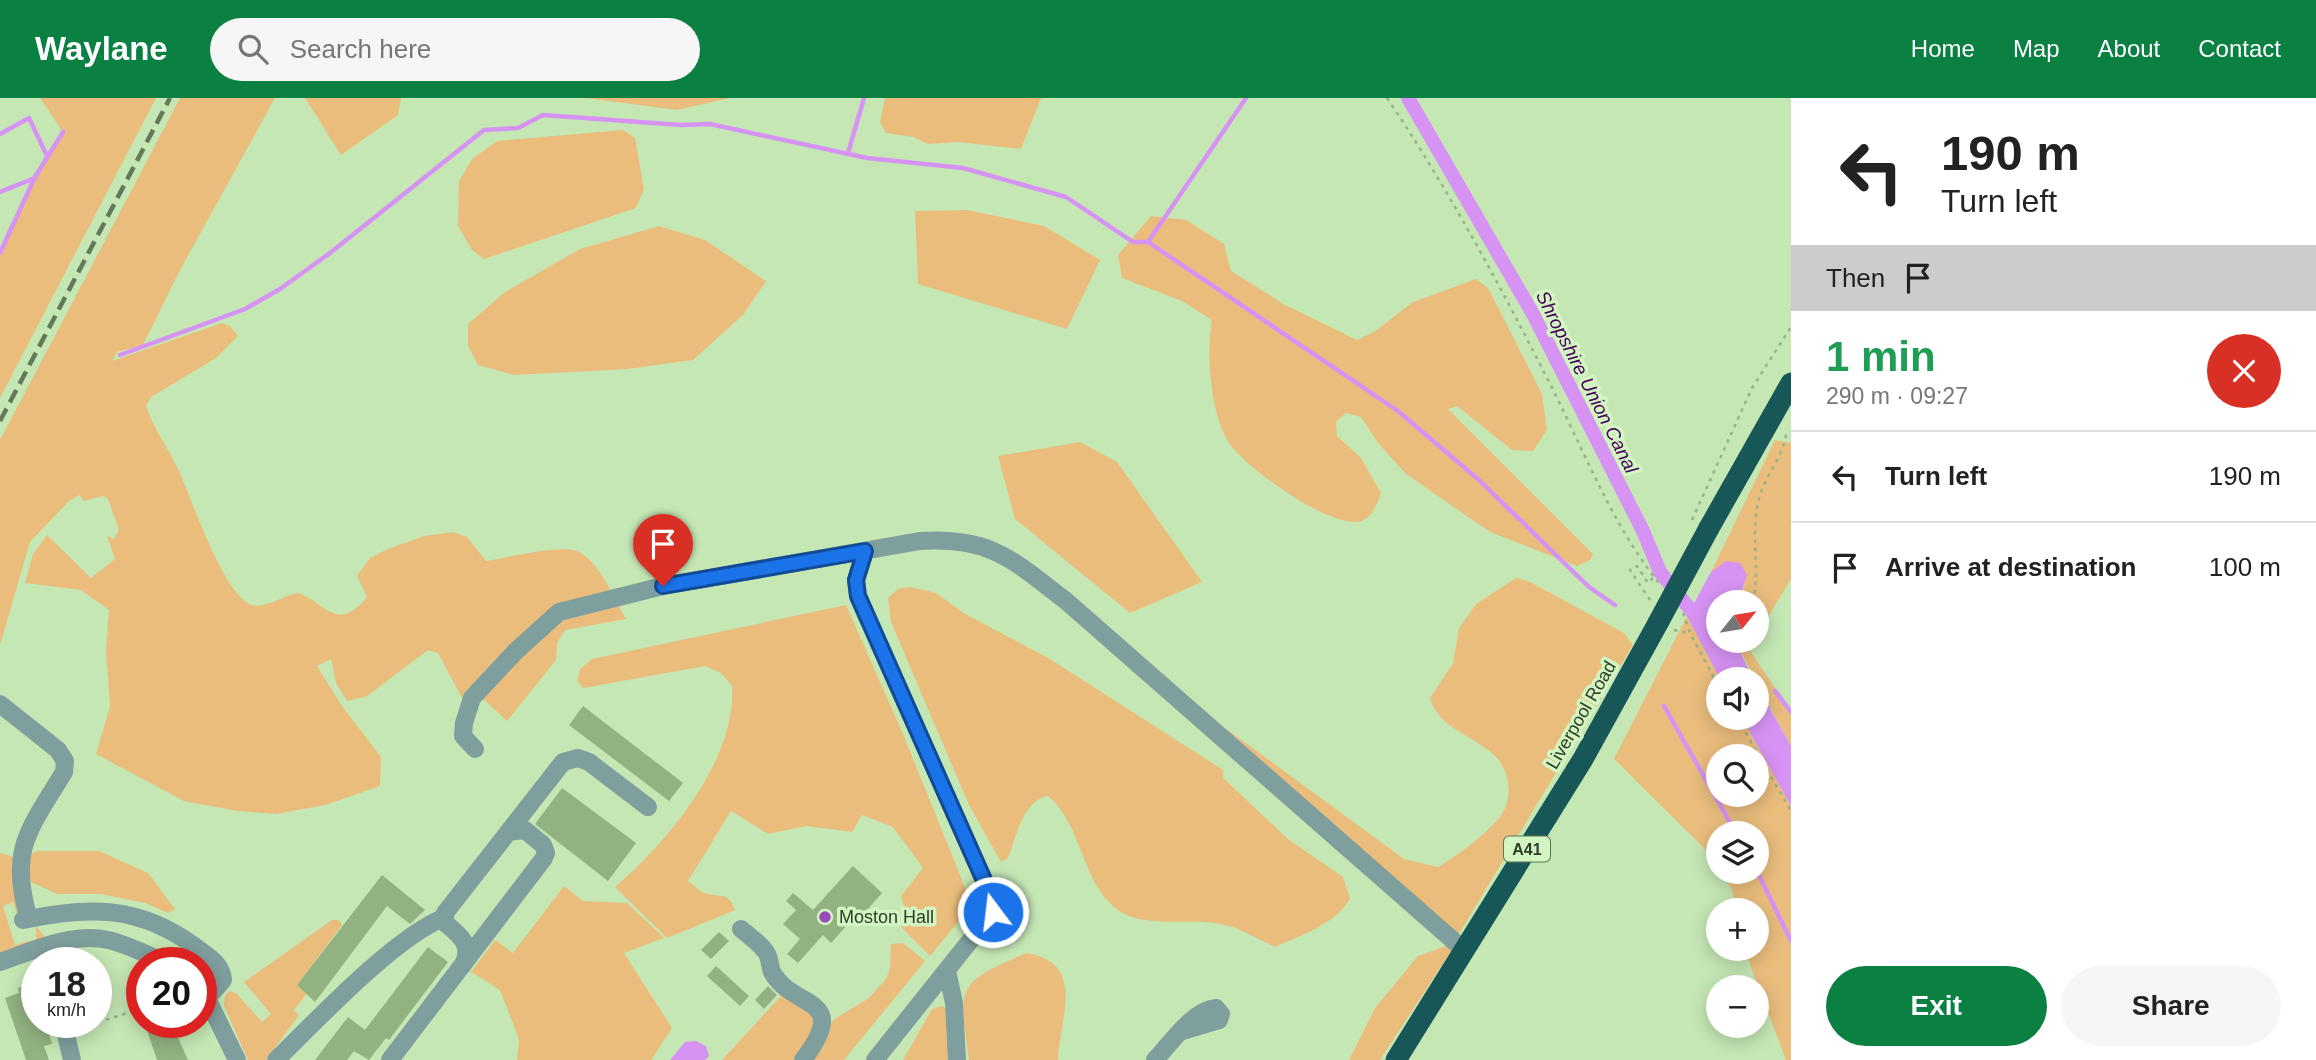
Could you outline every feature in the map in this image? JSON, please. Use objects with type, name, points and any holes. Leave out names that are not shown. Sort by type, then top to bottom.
[{"type":"highway","name":"Liverpool Road","points":[[1395,1060],[1583,759],[1658,623],[1700,526],[1791,383]]},
{"type":"street","points":[[475,749],[463,736],[472,698],[516,651],[559,612],[663,586],[865,551],[947,540],[978,543],[1012,560],[1065,600],[1464,950]]},
{"type":"street","points":[[865,551],[856,580],[858,596],[995,905],[993,912],[875,1060]]},
{"type":"street","points":[[0,704],[58,750],[65,761],[64,772],[30,828],[20,857],[19,886],[43,947]]},
{"type":"street","points":[[276,1060],[380,963],[425,925],[443,918],[508,832],[569,758],[589,762],[648,807]]},
{"type":"street","points":[[390,1060],[546,853],[543,845],[525,830],[508,832]]},
{"type":"street","points":[[32,919],[72,910],[106,909],[142,918],[182,937],[195,947]]},
{"type":"street","points":[[443,918],[463,938],[468,956],[463,965]]},
{"type":"street","points":[[741,929],[768,953],[773,973],[797,995],[818,1006],[823,1018],[816,1042],[803,1060]]},
{"type":"street","points":[[58,947],[79,939],[107,939],[127,947]]},
{"type":"street","points":[[0,962],[21,957]]},
{"type":"street","points":[[217,963],[223,972],[223,980],[217,984]]},
{"type":"street","points":[[947,971],[954,1003],[957,1060]]},
{"type":"street","points":[[217,1019],[237,1060]]},
{"type":"street","points":[[1155,1060],[1182,1031]]},
{"type":"street","points":[[67,1038],[72,1060]]},
{"type":"path","points":[[1387,98],[1451,200],[1523,330],[1630,541],[1661,585]]},
{"type":"path","points":[[1700,526],[1752,388],[1791,327]]},
{"type":"path","points":[[1756,590],[1758,580],[1753,556],[1754,521],[1760,494],[1786,436],[1785,422]]},
{"type":"path","points":[[1654,577],[1648,583],[1637,566],[1630,570],[1654,609],[1650,616],[1658,623]]},
{"type":"path","points":[[1676,605],[1709,667]]},
{"type":"path","points":[[1744,730],[1791,811]]},
{"type":"shaded area","points":[[40,98],[156,98],[0,398],[0,253],[35,177],[63,132]]},
{"type":"shaded area","points":[[180,98],[275,98],[179,272],[143,345],[117,352],[112,361],[222,323],[230,326],[238,336],[216,358],[151,397],[146,406],[178,469],[220,566],[241,598],[257,606],[299,593],[332,613],[348,613],[367,597],[357,576],[370,558],[424,536],[453,532],[467,537],[486,561],[548,550],[579,552],[594,564],[626,619],[565,630],[557,643],[556,660],[507,721],[477,693],[463,700],[438,653],[428,650],[367,696],[347,701],[336,683],[331,659],[317,666],[342,706],[381,757],[380,786],[325,805],[276,814],[237,811],[184,801],[96,754],[110,707],[106,650],[109,610],[81,590],[25,583],[33,554],[47,535],[91,578],[115,559],[107,536],[114,539],[119,530],[108,499],[104,496],[83,501],[80,495],[70,500],[30,542],[0,645],[0,440]]},
{"type":"shaded area","points":[[305,98],[401,98],[398,115],[341,155]]},
{"type":"shaded area","points":[[585,98],[730,98],[677,110]]},
{"type":"shaded area","points":[[885,98],[1041,98],[1021,149],[958,142],[928,144],[913,137],[886,133],[880,122]]},
{"type":"shaded area","points":[[623,130],[635,138],[644,189],[636,208],[484,259],[472,250],[458,226],[459,181],[472,159],[497,141]]},
{"type":"shaded area","points":[[967,210],[1044,226],[1100,260],[1067,329],[918,284],[915,211]]},
{"type":"shaded area","points":[[1151,216],[1186,220],[1224,244],[1231,271],[1285,305],[1357,340],[1374,332],[1413,302],[1476,279],[1488,288],[1542,394],[1547,430],[1533,451],[1512,450],[1457,406],[1448,409],[1593,554],[1590,560],[1577,566],[1490,532],[1406,474],[1378,443],[1361,417],[1346,413],[1336,422],[1337,436],[1361,458],[1381,493],[1375,508],[1365,519],[1354,522],[1340,520],[1324,513],[1287,492],[1252,467],[1230,444],[1218,417],[1211,384],[1209,349],[1212,320],[1182,301],[1122,278],[1118,255]]},
{"type":"shaded area","points":[[659,226],[705,240],[766,281],[743,315],[693,360],[627,369],[514,375],[478,365],[468,346],[468,324],[505,292],[580,249]]},
{"type":"shaded area","points":[[1775,440],[1791,443],[1791,579],[1769,615],[1769,590],[1743,590],[1745,584],[1711,572]]},
{"type":"shaded area","points":[[1080,442],[1117,462],[1202,582],[1130,613],[1015,519],[998,456]]},
{"type":"shaded area","points":[[1726,561],[1740,563],[1747,575],[1742,590],[1706,590],[1706,652],[1687,616],[1711,572]]},
{"type":"shaded area","points":[[1516,578],[1530,582],[1624,633],[1633,645],[1457,937],[1222,735],[1228,730],[1404,859],[1438,867],[1464,850],[1498,819],[1506,806],[1509,791],[1507,776],[1496,757],[1449,725],[1434,709],[1430,698],[1453,663],[1459,628],[1476,604]]},
{"type":"shaded area","points":[[910,587],[936,593],[965,614],[1050,659],[1223,770],[1223,778],[1288,839],[1343,877],[1350,899],[1327,922],[1275,947],[1221,924],[1150,921],[1124,914],[1102,894],[1068,821],[1048,796],[1039,799],[1026,812],[1008,858],[1001,862],[969,805],[891,622],[888,598],[898,589]]},
{"type":"shaded area","points":[[846,605],[903,734],[972,905],[930,956],[901,927],[907,917],[901,896],[923,868],[893,827],[862,815],[852,832],[806,826],[768,834],[731,811],[688,881],[700,891],[727,898],[735,910],[667,938],[615,887],[676,823],[711,770],[731,714],[732,686],[721,673],[705,666],[583,688],[577,681],[580,669],[592,659]]},
{"type":"shaded area","points":[[1687,616],[1714,667],[1706,667],[1706,730],[1749,730],[1756,744],[1706,744],[1706,807],[1769,807],[1769,766],[1791,806],[1791,1060],[1786,1060],[1769,1015],[1769,975],[1754,975],[1749,961],[1769,961],[1769,898],[1734,898],[1728,884],[1769,884],[1769,821],[1706,821],[1706,851],[1614,759]]},
{"type":"shaded area","points":[[1706,653],[1741,653],[1747,667],[1714,667]]},
{"type":"shaded area","points":[[1741,653],[1752,653],[1761,667],[1749,667]]},
{"type":"shaded area","points":[[1769,679],[1791,712],[1791,746],[1769,705]]},
{"type":"shaded area","points":[[1769,707],[1791,746],[1791,806],[1769,766],[1769,744],[1756,744],[1749,730],[1769,730]]},
{"type":"shaded area","points":[[37,851],[99,851],[148,873],[175,909],[168,913],[145,903],[100,894],[57,894],[29,881],[25,857]]},
{"type":"shaded area","points":[[0,853],[17,858],[21,912],[17,914],[13,902],[3,906],[15,945],[36,939],[36,926],[45,937],[44,940],[0,957]]},
{"type":"shaded area","points":[[564,886],[583,901],[627,903],[664,938],[624,953],[672,1028],[651,1060],[517,1060],[519,1039],[500,990],[471,972],[495,940],[513,953]]},
{"type":"shaded area","points":[[332,920],[339,920],[342,925],[297,985],[307,993],[294,1010],[299,1015],[266,1060],[248,1060],[224,1006],[225,996],[229,991],[236,993],[262,1022],[271,1014],[244,982]]},
{"type":"shaded area","points":[[903,943],[925,961],[844,1060],[813,1060],[833,1020],[869,998],[886,979],[890,969],[891,944]]},
{"type":"shaded area","points":[[1449,945],[1453,948],[1380,1060],[1349,1060],[1375,1008],[1418,956]]},
{"type":"shaded area","points":[[1026,953],[1045,959],[1057,968],[1064,980],[1065,1010],[1058,1060],[969,1060],[964,1016],[967,990],[986,972]]},
{"type":"shaded area","points":[[774,984],[813,1014],[817,1022],[797,1060],[722,1060],[781,996],[772,987]]},
{"type":"shaded area","points":[[942,1006],[949,1012],[949,1060],[903,1060],[932,1009]]},
{"type":"shaded area","points":[[696,1041],[706,1046],[709,1056],[705,1060],[670,1060],[685,1042]]},
{"type":"building","points":[[583,706],[683,783],[669,801],[569,725]]},
{"type":"building","points":[[562,788],[636,843],[608,881],[535,824]]},
{"type":"building","name":"Moston Hall","points":[[853,866],[882,893],[852,927],[848,924],[831,943],[823,935],[798,963],[787,954],[800,939],[783,924],[796,910],[786,901],[793,893],[813,910]]},
{"type":"building","points":[[382,875],[425,910],[410,924],[387,906],[315,1002],[297,985]]},
{"type":"building","points":[[719,932],[729,941],[711,959],[701,950]]},
{"type":"building","points":[[428,947],[448,962],[389,1040],[386,1038],[369,1060],[354,1051],[347,1060],[315,1060],[348,1017],[365,1030]]},
{"type":"building","points":[[716,966],[749,996],[740,1006],[707,976]]},
{"type":"building","points":[[768,986],[777,995],[764,1009],[755,1000]]},
{"type":"building","points":[[21,987],[21,1038],[50,1038],[52,1044],[44,1046],[49,1060],[26,1060],[5,998],[19,993],[18,988]]},
{"type":"building","points":[[149,1038],[178,1038],[188,1060],[157,1060]]},
{"type":"waterway","points":[[848,153],[864,98]]},
{"type":"waterway","points":[[1148,242],[1246,98]]},
{"type":"waterway","name":"Shropshire Union Canal","points":[[1408,98],[1533,314],[1643,531],[1660,572],[1702,624]]},
{"type":"waterway","points":[[120,355],[245,309],[280,289],[330,253],[484,130],[518,128],[543,115],[681,125],[710,124],[867,158],[963,168],[1066,197],[1133,242],[1148,242],[1398,411],[1479,480],[1589,587],[1615,605]]},
{"type":"waterway","points":[[0,134],[29,118],[47,156]]},
{"type":"waterway","points":[[0,253],[35,177],[63,132]]},
{"type":"waterway","points":[[0,192],[35,178]]},
{"type":"waterway","points":[[1775,691],[1791,712]]},
{"type":"waterway","points":[[1664,706],[1729,821]]},
{"type":"waterway","points":[[1763,884],[1791,941]]},
{"type":"railway","points":[[0,421],[170,98]]},
{"type":"place","name":"Moston Hall","points":[[825,917]]},
{"type":"route","points":[[663,586],[865,551],[859,563],[856,580],[858,596],[995,905],[993,912]]}]
